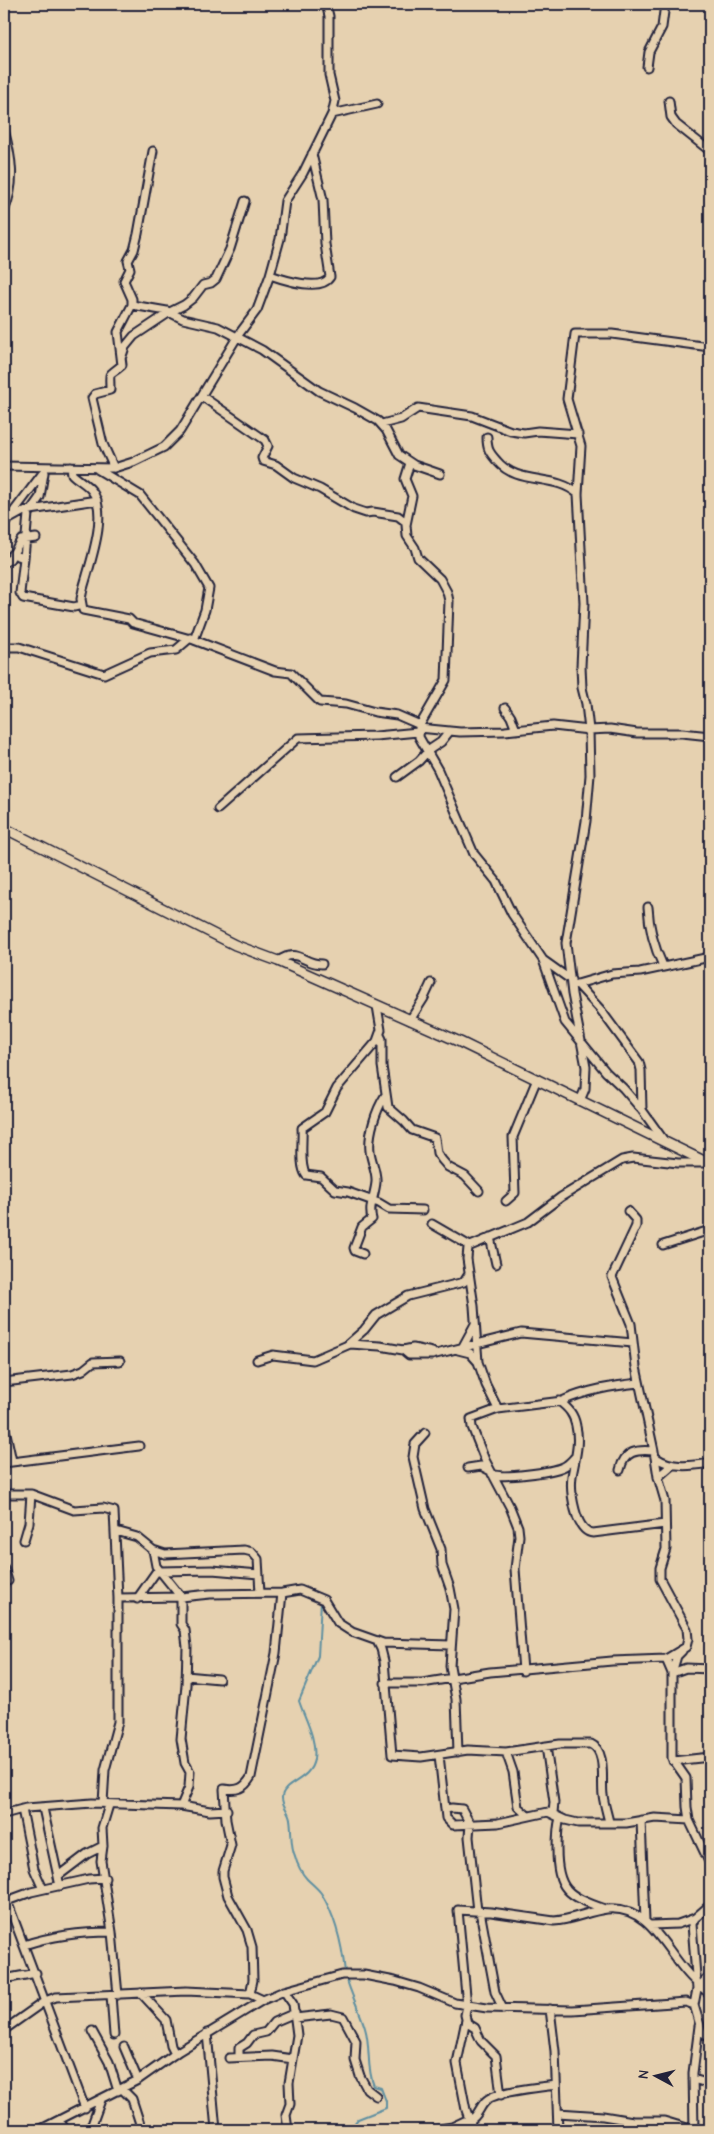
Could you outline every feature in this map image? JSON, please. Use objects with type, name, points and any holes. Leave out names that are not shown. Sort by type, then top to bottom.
[{"type":"street","points":[[4,466],[46,470],[71,467],[114,468],[133,462],[164,447],[180,431],[203,397],[237,338],[257,310],[280,240],[285,201],[303,173],[332,114],[335,101],[329,75],[329,16],[326,4]]},
{"type":"street","points":[[647,66],[649,52],[662,27],[665,4]]},
{"type":"street","points":[[669,101],[671,117],[676,124],[710,152]]},
{"type":"street","points":[[332,114],[377,104]]},
{"type":"street","points":[[4,130],[10,150],[12,183],[4,211]]},
{"type":"street","points":[[122,357],[118,332],[132,305],[132,299],[124,281],[130,269],[128,261],[134,250],[138,234],[153,152]]},
{"type":"street","points":[[270,275],[300,283],[319,285],[328,282],[330,277],[325,244],[323,200],[312,154]]},
{"type":"street","points":[[114,468],[103,444],[92,398],[95,394],[110,390],[109,376],[111,371],[120,367],[125,347],[131,339],[170,312],[184,305],[193,298],[203,285],[211,283],[216,279],[230,249],[245,201]]},
{"type":"street","points":[[132,305],[170,312],[183,319],[218,327],[262,350],[319,391],[355,408],[382,424],[396,452],[410,463],[440,474]]},
{"type":"street","points":[[580,1100],[586,1078],[566,943],[586,822],[590,775],[589,730],[582,688],[584,603],[578,494],[582,456],[578,434],[567,399],[575,334],[612,334],[710,347]]},
{"type":"street","points":[[203,397],[265,440],[268,446],[262,458],[263,461],[276,465],[294,478],[320,489],[361,512],[401,517],[406,522]]},
{"type":"street","points":[[382,424],[401,419],[418,408],[472,416],[511,431],[578,434]]},
{"type":"street","points":[[487,437],[488,451],[510,472],[558,483],[571,488],[578,494]]},
{"type":"street","points":[[410,463],[405,479],[412,498],[406,522],[407,536],[415,548],[418,558],[440,578],[449,600],[446,680],[419,728],[419,737],[448,792],[474,854],[496,881],[512,914],[543,960],[562,1018],[606,1072],[642,1110],[665,1142]]},
{"type":"street","points":[[71,467],[72,474],[90,488],[100,508],[100,522],[83,589],[83,610],[129,619],[133,623],[192,639],[275,671],[290,673],[320,702],[346,704],[375,712],[398,715],[419,728]]},
{"type":"street","points":[[4,647],[19,648],[104,674],[150,653],[176,650],[192,639],[205,610],[208,588],[195,564],[140,495],[97,468]]},
{"type":"street","points":[[46,470],[40,497],[28,514],[20,593],[23,598],[74,607],[82,605]]},
{"type":"street","points":[[5,521],[46,470]]},
{"type":"street","points":[[5,521],[30,510],[97,500]]},
{"type":"street","points":[[4,563],[7,562],[21,540],[36,538]]},
{"type":"street","points":[[12,554],[24,558]]},
{"type":"street","points":[[505,708],[516,730]]},
{"type":"street","points":[[218,809],[298,738],[376,736],[419,728],[449,732],[516,730],[553,726],[589,730],[610,728],[637,733],[682,733],[710,736]]},
{"type":"street","points":[[396,777],[419,761],[428,751],[441,742],[449,732]]},
{"type":"street","points":[[4,828],[226,940],[410,1020],[537,1079],[709,1164]]},
{"type":"street","points":[[648,907],[653,945],[664,966]]},
{"type":"street","points":[[278,961],[288,956],[297,955],[311,964],[322,964]]},
{"type":"street","points":[[573,983],[612,974],[640,972],[710,957]]},
{"type":"street","points":[[543,960],[573,983],[600,1010],[640,1065],[642,1110]]},
{"type":"street","points":[[410,1020],[431,983]]},
{"type":"street","points":[[377,1006],[381,1024],[382,1066],[388,1107],[412,1130],[435,1138],[437,1153],[442,1160],[465,1176],[478,1191]]},
{"type":"street","points":[[380,1035],[348,1077],[337,1088],[325,1112],[302,1128],[304,1173],[321,1177],[335,1190],[348,1192],[389,1209],[423,1210]]},
{"type":"street","points":[[506,1201],[515,1193],[513,1137],[537,1079]]},
{"type":"street","points":[[363,1254],[355,1251],[354,1244],[362,1228],[372,1220],[369,1211],[376,1177],[370,1152],[370,1135],[386,1096]]},
{"type":"street","points":[[498,1409],[486,1385],[478,1362],[467,1252],[470,1246],[528,1222],[561,1197],[622,1160],[633,1158],[709,1164]]},
{"type":"street","points":[[628,1211],[636,1220],[636,1226],[612,1277],[629,1318],[658,1477],[665,1501],[666,1549],[660,1568],[660,1578],[687,1630],[688,1639],[686,1647],[677,1656],[672,1673],[671,1754],[673,1761],[686,1778],[689,1820],[710,1864]]},
{"type":"street","points":[[432,1224],[470,1246]]},
{"type":"street","points":[[663,1245],[710,1230]]},
{"type":"street","points":[[490,1238],[496,1264]]},
{"type":"street","points":[[257,1360],[273,1355],[313,1360],[347,1345],[383,1309],[408,1296],[464,1282],[469,1274]]},
{"type":"street","points":[[462,1348],[475,1324]]},
{"type":"street","points":[[347,1345],[380,1346],[403,1350],[413,1348],[431,1352],[462,1348],[527,1333],[633,1342]]},
{"type":"street","points":[[452,1349],[470,1353],[478,1362]]},
{"type":"street","points":[[4,1382],[72,1374],[83,1370],[93,1362],[120,1361]]},
{"type":"street","points":[[523,1671],[515,1569],[519,1536],[518,1527],[510,1507],[491,1472],[471,1421],[474,1417],[498,1409],[559,1401],[601,1388],[640,1383]]},
{"type":"street","points":[[569,1397],[570,1410],[577,1426],[578,1445],[572,1477],[574,1502],[580,1526],[585,1532],[593,1533],[665,1524]]},
{"type":"street","points":[[559,1401],[570,1410]]},
{"type":"street","points":[[4,1424],[12,1462]]},
{"type":"street","points":[[425,1433],[415,1444],[413,1457],[425,1509],[441,1549],[442,1565],[452,1597],[454,1626],[450,1645],[450,1666],[456,1699],[458,1752]]},
{"type":"street","points":[[4,1463],[139,1446]]},
{"type":"street","points":[[620,1470],[624,1458],[629,1454],[645,1450],[655,1454],[664,1463],[672,1465],[686,1467],[710,1463]]},
{"type":"street","points":[[468,1468],[480,1466],[491,1472],[518,1475],[558,1469],[566,1466],[575,1457]]},
{"type":"street","points":[[658,1477],[672,1465]]},
{"type":"street","points":[[4,1494],[31,1494],[74,1510],[110,1509],[114,1511],[118,1598],[118,1722],[105,1770],[106,1804],[102,1828],[103,1846],[101,1861],[112,1932],[114,2036]]},
{"type":"street","points":[[24,1540],[29,1524],[31,1494]]},
{"type":"street","points":[[116,1531],[137,1537],[153,1550],[165,1554],[247,1550],[255,1554],[260,1574],[260,1593]]},
{"type":"street","points":[[153,1550],[156,1566],[181,1597],[181,1624],[185,1630],[187,1648],[181,1740],[185,1763],[190,1772],[185,1800],[181,1806]]},
{"type":"street","points":[[4,1568],[8,1581]]},
{"type":"street","points":[[137,1599],[156,1572],[160,1571],[212,1570],[260,1574]]},
{"type":"street","points":[[118,1598],[137,1599],[210,1594],[282,1593],[300,1590],[324,1600],[338,1623],[345,1629],[376,1641],[450,1645]]},
{"type":"street","points":[[250,1994],[253,1980],[252,1947],[247,1930],[230,1902],[223,1877],[231,1845],[226,1820],[227,1810],[224,1789],[238,1790],[247,1784],[254,1766],[264,1704],[276,1653],[282,1593]]},
{"type":"street","points":[[376,1641],[381,1649],[390,1711],[392,1756],[413,1758],[458,1752],[506,1752],[581,1743],[594,1745],[600,1756],[603,1794],[609,1822]]},
{"type":"street","points":[[385,1683],[422,1683],[490,1672],[666,1659],[670,1655],[682,1650]]},
{"type":"street","points":[[666,1659],[672,1673]]},
{"type":"street","points":[[672,1673],[686,1668],[710,1668]]},
{"type":"street","points":[[186,1676],[219,1679]]},
{"type":"street","points":[[546,1746],[554,1802],[553,1813]]},
{"type":"street","points":[[506,1752],[511,1762],[515,1781],[516,1802],[520,1810],[528,1816]]},
{"type":"street","points":[[439,1756],[447,1821],[453,1826],[498,1823],[542,1812],[553,1813],[560,1818],[578,1822],[626,1823],[655,1818],[689,1820]]},
{"type":"street","points":[[673,1761],[710,1757]]},
{"type":"street","points":[[4,1814],[22,1809],[92,1803],[181,1806],[210,1811],[227,1810]]},
{"type":"street","points":[[43,1808],[60,1886]]},
{"type":"street","points":[[22,1809],[34,1869],[43,1889]]},
{"type":"street","points":[[445,1809],[462,1809],[470,1824],[469,1837],[479,1911],[495,1992],[502,2009]]},
{"type":"street","points":[[560,1818],[557,1861],[563,1885],[570,1893],[605,1909]]},
{"type":"street","points":[[641,1820],[648,1923],[683,1969],[698,1986],[710,1994]]},
{"type":"street","points":[[58,1876],[87,1854],[103,1846]]},
{"type":"street","points":[[5,1901],[43,1889],[89,1879],[104,1878]]},
{"type":"street","points":[[4,1893],[5,1901],[36,1973],[85,2108]]},
{"type":"street","points":[[473,2130],[469,2120],[457,2063],[467,2006],[458,1910],[563,1921],[605,1909],[621,1910],[648,1923],[678,1924],[695,1918],[710,1905]]},
{"type":"street","points":[[695,1918],[692,1924],[698,1986],[694,2005],[699,2026],[702,2032],[710,2037]]},
{"type":"street","points":[[24,1945],[94,1932],[112,1932]]},
{"type":"street","points":[[4,1979],[36,1973]]},
{"type":"street","points":[[39,2130],[54,2125],[138,2080],[207,2033],[263,2000],[284,1991],[346,1974],[367,1975],[407,1984],[467,2006],[502,2009],[573,2010],[677,2002],[686,2002],[694,2005]]},
{"type":"street","points":[[698,1986],[710,1975]]},
{"type":"street","points":[[4,2030],[45,2001],[56,1997],[186,1991],[250,1994],[263,2000]]},
{"type":"street","points":[[284,1991],[289,1997],[295,2015],[297,2035],[289,2083],[290,2104],[286,2115],[288,2130]]},
{"type":"street","points":[[141,1993],[166,2020],[171,2046],[175,2054]]},
{"type":"street","points":[[550,2009],[558,2130]]},
{"type":"street","points":[[239,2057],[239,2048],[247,2043],[253,2035],[266,2032],[274,2022],[295,2015],[331,2014],[344,2017],[356,2041],[355,2060],[360,2076],[367,2090],[376,2096]]},
{"type":"street","points":[[466,2020],[475,2028],[481,2041],[496,2056],[501,2095]]},
{"type":"street","points":[[558,2113],[603,2116],[633,2121],[664,2121],[694,2130],[693,2079],[699,2026]]},
{"type":"street","points":[[92,2031],[109,2062],[120,2090],[132,2099],[142,2130]]},
{"type":"street","points":[[207,2033],[216,2130]]},
{"type":"street","points":[[124,2047],[138,2080]]},
{"type":"street","points":[[229,2058],[272,2056],[294,2059]]},
{"type":"street","points":[[693,2079],[703,2084],[710,2084]]},
{"type":"street","points":[[434,2130],[443,2130],[469,2120],[478,2114],[486,2100],[501,2095],[556,2085]]},
{"type":"street","points":[[90,2130],[101,2100]]},
{"type":"street","points":[[629,2130],[633,2121]]},
{"type":"street","points":[[54,2125],[66,2130]]},
{"type":"waterway","points":[[321,1601],[318,1656],[299,1701],[314,1744],[314,1759],[308,1772],[287,1788],[282,1798],[291,1824],[292,1847],[297,1862],[305,1877],[321,1893],[331,1912],[340,1941],[345,1972]]},
{"type":"waterway","points":[[346,1977],[367,2035],[369,2065],[374,2086],[381,2088],[386,2101],[386,2108],[358,2119],[349,2130]]}]
